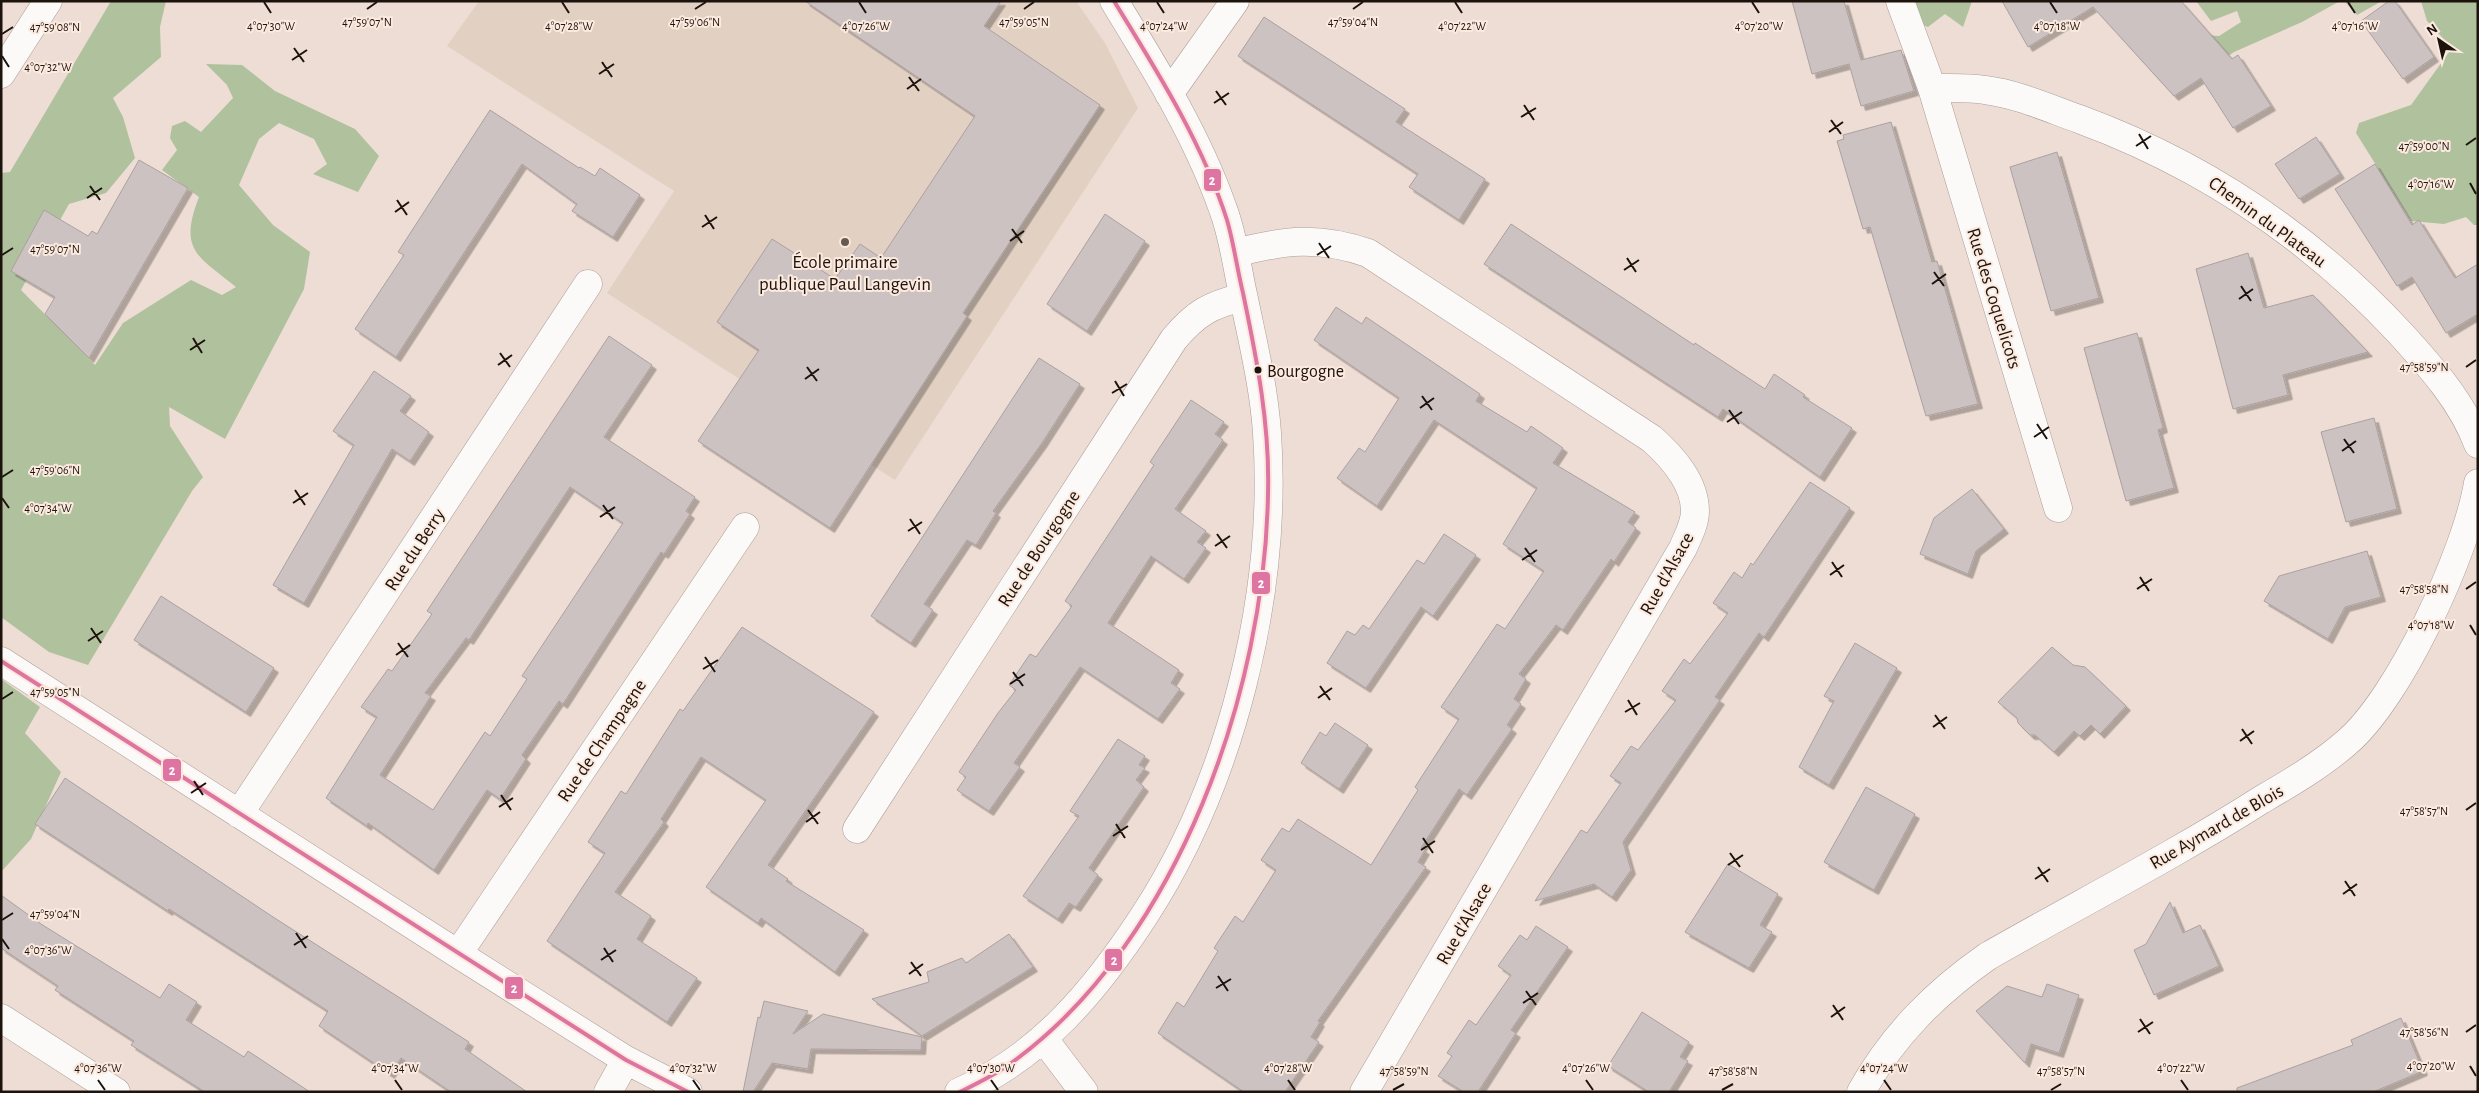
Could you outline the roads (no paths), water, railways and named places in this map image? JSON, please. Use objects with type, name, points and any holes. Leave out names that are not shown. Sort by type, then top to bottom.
[{"type":"street","points":[[1,74],[48,1]]},
{"type":"street","points":[[959,1092],[1005,1068],[1043,1038],[1071,1012],[1101,978],[1158,894],[1207,798],[1237,701],[1255,622],[1261,583],[1267,530],[1269,470],[1264,411],[1253,340],[1225,213],[1195,140],[1114,1]]},
{"type":"street","points":[[1169,94],[1234,1]]},
{"type":"street","points":[[1900,1],[1932,88]]},
{"type":"street","name":"Chemin du Plateau","points":[[1932,88],[1985,90],[2032,102],[2109,130],[2163,153],[2235,193],[2304,244],[2379,311],[2445,387],[2470,423],[2478,444]]},
{"type":"street","name":"Rue des Coquelicots","points":[[1932,88],[2058,508]]},
{"type":"street","name":"Rue d'Alsace","points":[[1235,253],[1291,241],[1331,242],[1368,252],[1652,439],[1670,455],[1680,470],[1694,501],[1695,512],[1692,527],[1683,548],[1364,1092]]},
{"type":"street","name":"Rue du Berry","points":[[239,814],[588,284]]},
{"type":"street","name":"Rue de Bourgogne","points":[[857,829],[1174,339],[1190,320],[1208,307],[1243,297]]},
{"type":"street","name":"Rue Aymard de Blois","points":[[1861,1092],[1877,1063],[1895,1039],[1921,1009],[1955,979],[1988,956],[2233,818],[2347,743],[2384,698],[2402,669],[2436,602],[2466,532],[2478,483]]},
{"type":"street","name":"Rue de Champagne","points":[[458,954],[745,526]]},
{"type":"street","points":[[1,661],[626,1060],[688,1092]]},
{"type":"street","points":[[1,1018],[116,1092]]},
{"type":"street","points":[[1043,1038],[1084,1092]]},
{"type":"street","points":[[608,1092],[626,1060]]},
{"type":"place","name":"École primaire publique Paul Langevin","points":[[845,242]]},
{"type":"place","name":"Bourgogne","points":[[1258,370]]}]
